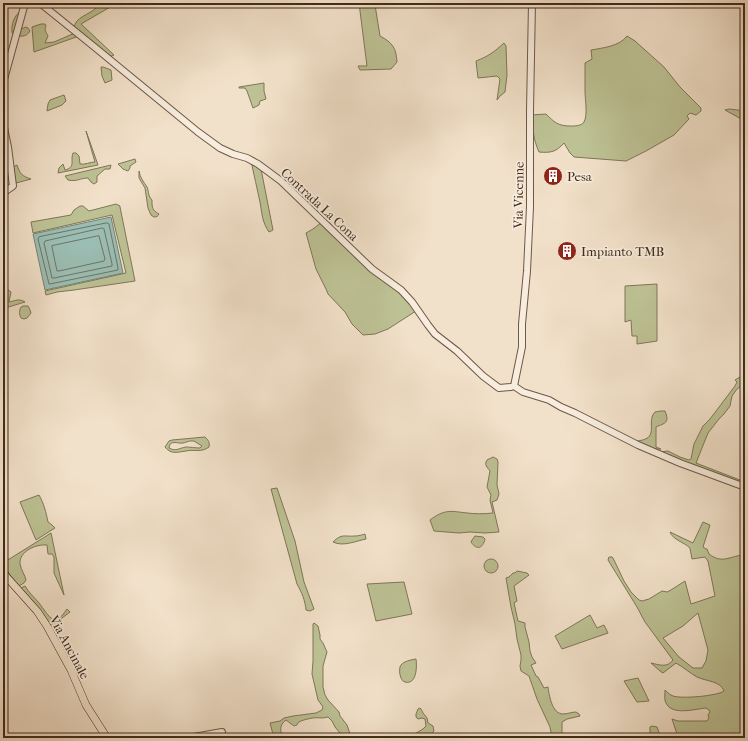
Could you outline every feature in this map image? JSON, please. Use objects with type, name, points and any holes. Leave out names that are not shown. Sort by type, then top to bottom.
[{"type":"main road","name":"Via Ancinale","points":[[3,573],[37,610],[71,670],[86,705],[107,738]]},
{"type":"street","points":[[3,83],[25,3]]},
{"type":"street","name":"Contrada La Cona","points":[[40,3],[198,132],[220,148],[258,164],[281,181],[372,269],[401,290],[412,302],[435,334],[499,388],[511,388],[514,386]]},
{"type":"street","name":"Via Vicenne","points":[[514,386],[522,347],[522,324],[528,263],[532,3]]},
{"type":"street","points":[[3,123],[13,186],[3,193]]},
{"type":"street","points":[[514,386],[523,392],[549,400],[669,459],[745,487]]},
{"type":"street","points":[[188,738],[222,732]]},
{"type":"green space","points":[[95,3],[110,3],[111,5],[113,3],[117,3],[81,24],[114,55],[109,57],[74,28],[77,21],[96,8]]},
{"type":"green space","points":[[359,3],[378,3],[375,5],[380,36],[393,46],[396,53],[397,62],[391,69],[360,70],[358,66],[367,66]]},
{"type":"green space","points":[[22,11],[21,29],[26,27],[30,31],[24,36],[12,33],[15,17]]},
{"type":"green space","points":[[45,24],[46,26],[45,30],[48,36],[45,43],[54,42],[75,33],[79,36],[34,52],[32,27]]},
{"type":"green space","points":[[627,36],[635,41],[664,67],[680,87],[701,108],[701,111],[696,115],[690,113],[687,116],[689,119],[674,135],[626,161],[574,157],[564,143],[553,151],[539,152],[534,138],[532,115],[546,114],[554,121],[562,125],[576,126],[583,123],[586,111],[585,63],[592,59],[591,50],[616,44]]},
{"type":"green space","points":[[504,43],[506,46],[507,75],[505,92],[497,100],[500,79],[497,76],[478,78],[476,61],[491,54]]},
{"type":"green space","points":[[101,67],[111,70],[112,80],[105,83],[102,76]]},
{"type":"green space","points":[[264,83],[266,99],[260,101],[259,105],[253,108],[245,88],[239,87]]},
{"type":"green space","points":[[64,95],[66,101],[62,105],[47,111],[50,100]]},
{"type":"green space","points":[[725,110],[738,110],[745,113],[745,121]]},
{"type":"green space","points":[[86,131],[98,165],[58,173],[59,168],[63,164],[65,170],[72,165],[73,153],[76,153],[79,156],[80,164],[95,162]]},
{"type":"green space","points":[[135,159],[136,162],[130,166],[128,171],[123,169],[118,164]]},
{"type":"green space","points":[[251,161],[261,169],[273,230],[269,232],[265,225]]},
{"type":"green space","points":[[17,165],[19,171],[25,177],[31,179],[16,183],[13,167]]},
{"type":"green space","points":[[111,165],[110,169],[105,169],[97,176],[97,182],[94,184],[88,178],[68,180],[65,176]]},
{"type":"green space","points":[[139,171],[152,200],[153,208],[159,214],[157,217],[151,215],[148,208],[145,188],[139,178]]},
{"type":"green space","points":[[116,204],[120,206],[135,281],[57,292],[46,295],[45,291],[126,273],[112,215],[33,233],[31,222],[71,215],[74,210],[80,206],[83,206],[89,211]]},
{"type":"green space","points":[[322,222],[402,293],[416,311],[388,329],[375,334],[363,335],[352,324],[345,312],[328,294],[316,269],[306,233]]},
{"type":"green space","points":[[657,284],[657,341],[637,344],[637,336],[632,336],[631,320],[625,322],[625,286]]},
{"type":"green space","points":[[7,289],[11,292],[9,302],[19,300],[25,302],[5,308],[3,312],[4,291]]},
{"type":"green space","points":[[23,306],[28,306],[31,313],[24,319],[21,318],[20,314],[20,308]]},
{"type":"green space","points":[[745,374],[745,383],[737,389],[732,396],[730,406],[708,433],[696,463],[745,482],[745,485],[659,452],[668,451],[680,457],[689,460],[691,459],[694,444],[703,426],[735,386],[737,382],[735,380]]},
{"type":"green space","points":[[665,411],[667,420],[656,427],[656,447],[661,449],[653,449],[635,441],[643,440],[651,434],[652,416],[655,412]]},
{"type":"green space","points":[[205,437],[208,441],[209,447],[200,450],[172,452],[167,450],[165,447],[169,441]],"holes":[[[194,441],[202,446],[200,448],[186,447],[176,450],[169,448],[172,443]]]},
{"type":"green space","points":[[493,457],[497,459],[498,462],[497,485],[499,494],[497,500],[492,502],[499,532],[459,533],[434,531],[430,520],[444,512],[452,511],[476,514],[493,513],[490,500],[491,495],[487,487],[490,471],[486,466],[486,463],[487,460]]},
{"type":"green space","points":[[277,488],[295,541],[304,582],[314,609],[310,611],[306,610],[303,597],[297,584],[271,489]]},
{"type":"green space","points":[[39,495],[45,508],[48,522],[55,528],[36,540],[20,502]]},
{"type":"green space","points":[[703,522],[710,525],[703,547],[707,549],[709,554],[719,559],[727,559],[745,555],[745,593],[742,595],[745,604],[745,738],[664,738],[667,735],[675,736],[677,734],[672,719],[678,721],[707,721],[710,712],[706,708],[684,711],[673,709],[665,702],[665,690],[677,697],[707,696],[724,691],[720,685],[697,677],[676,663],[663,673],[651,663],[666,665],[671,663],[673,660],[645,622],[608,560],[609,557],[613,558],[624,581],[631,592],[639,600],[642,601],[649,599],[662,591],[667,592],[685,581],[691,604],[715,596],[708,561],[705,557],[692,559],[690,548],[671,535],[670,532],[693,543]],"holes":[[[698,613],[708,650],[706,661],[702,668],[693,668],[679,657],[663,638],[683,626]]]},
{"type":"green space","points":[[51,533],[64,595],[54,573],[54,557],[52,554],[48,554],[47,545],[33,547],[22,555],[20,564],[26,580],[19,586],[3,563]]},
{"type":"green space","points":[[365,534],[366,539],[354,542],[341,544],[333,542],[341,536],[356,536]]},
{"type":"green space","points":[[475,536],[483,537],[485,539],[483,545],[480,547],[475,547],[471,542]]},
{"type":"green space","points":[[491,559],[496,561],[498,566],[496,571],[491,573],[486,571],[484,566],[486,561]]},
{"type":"green space","points":[[517,571],[527,573],[529,575],[514,586],[517,601],[514,603],[518,621],[525,623],[530,651],[536,663],[531,665],[544,688],[548,687],[552,704],[556,711],[563,714],[576,712],[580,716],[567,719],[562,722],[562,735],[560,738],[552,738],[550,727],[537,699],[529,676],[521,671],[521,655],[506,578]]},
{"type":"green space","points":[[404,582],[412,614],[376,621],[367,584]]},
{"type":"green space","points":[[25,586],[47,614],[54,620],[60,617],[67,609],[70,612],[62,618],[56,626],[52,627],[21,588]]},
{"type":"green space","points":[[590,615],[597,628],[604,625],[608,633],[562,649],[555,636]]},
{"type":"green space","points":[[314,623],[318,626],[320,639],[327,652],[323,666],[323,687],[325,695],[339,712],[340,716],[347,725],[350,734],[354,738],[344,738],[328,717],[305,720],[294,726],[286,720],[282,724],[281,728],[283,738],[274,738],[270,723],[293,716],[316,713],[322,710],[323,707],[318,700],[312,674]]},
{"type":"green space","points":[[416,659],[414,678],[409,682],[403,681],[400,675],[401,665]]},
{"type":"green space","points":[[638,678],[649,701],[637,702],[624,681]]},
{"type":"green space","points":[[420,708],[427,718],[428,723],[433,726],[434,731],[431,738],[408,738],[426,726],[425,719],[418,719],[416,717],[418,709]]},
{"type":"green space","points":[[650,727],[657,727],[661,738],[649,738]]},
{"type":"water","points":[[111,217],[123,273],[45,290],[33,234]]},
{"type":"place","name":"Pesa","points":[[553,176]]},
{"type":"place","name":"Impianto TMB","points":[[567,251]]}]
